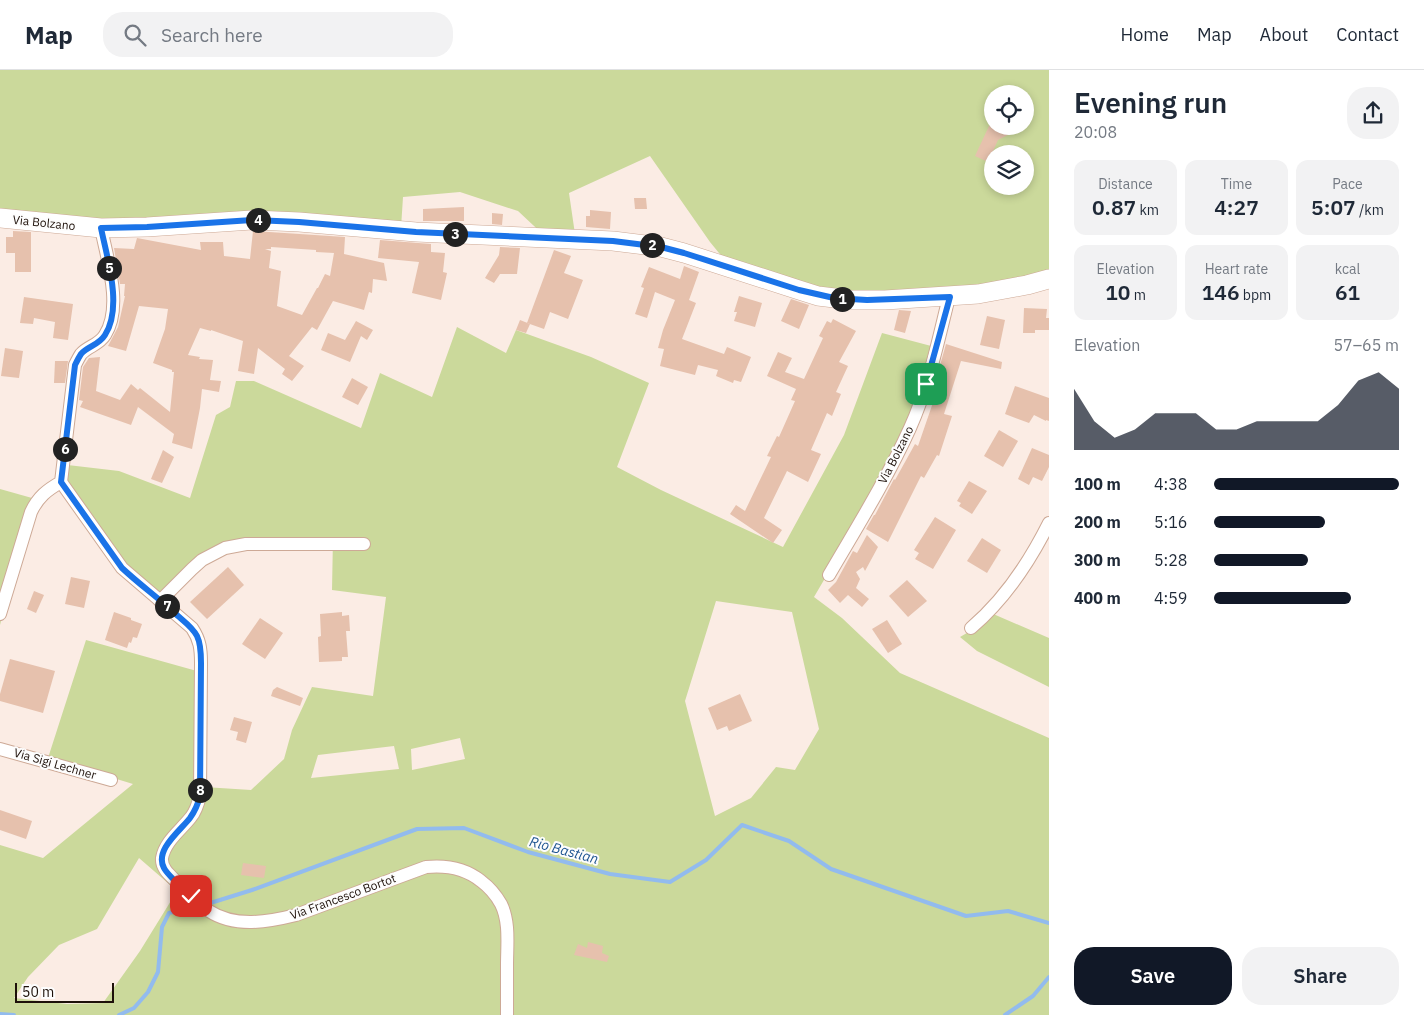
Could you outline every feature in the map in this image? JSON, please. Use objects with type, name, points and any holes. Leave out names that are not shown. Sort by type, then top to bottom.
[{"type":"street","name":"Via Bolzano","points":[[0,218],[101,228],[252,220],[416,232],[613,241],[661,247],[684,253],[799,290],[834,298],[867,300],[950,297],[994,292],[1049,279]]},
{"type":"street","points":[[0,614],[36,501],[61,482],[75,365],[80,355],[104,338],[112,317],[113,290],[101,228]]},
{"type":"street","name":"Via Bolzano","points":[[830,575],[891,468],[911,427],[934,360],[950,297]]},
{"type":"street","name":"Via Francesco Bortot","points":[[61,482],[122,568],[192,628],[198,637],[201,648],[200,796],[191,818],[168,844],[162,860],[165,869],[191,896],[218,917],[244,922],[277,920],[296,915],[426,867],[439,866],[463,871],[475,877],[494,893],[505,917],[507,932],[507,1015]]},
{"type":"street","points":[[970,628],[992,608],[1012,585],[1049,523]]},
{"type":"street","points":[[160,600],[202,560],[235,545],[364,544]]},
{"type":"street","name":"Via Sigi Lechner","points":[[0,749],[111,780]]},
{"type":"green space","points":[[0,70],[1049,70],[1049,272],[997,287],[833,293],[728,264],[710,242],[650,156],[569,193],[576,241],[549,240],[518,211],[460,192],[403,197],[401,228],[96,223],[0,216]]},
{"type":"green space","points":[[457,327],[506,353],[516,330],[591,357],[649,383],[617,467],[661,490],[783,547],[844,435],[882,333],[935,347],[922,391],[876,491],[814,597],[842,618],[900,673],[1049,738],[1049,1015],[0,1015],[0,845],[43,858],[133,784],[48,758],[86,640],[204,673],[204,787],[251,790],[284,759],[292,730],[312,687],[373,696],[386,597],[332,590],[333,537],[287,540],[235,539],[163,603],[123,576],[73,505],[59,464],[119,471],[190,498],[216,415],[230,407],[236,381],[254,381],[361,428],[380,373],[432,397]],"holes":[[[716,601],[792,612],[819,729],[795,770],[776,767],[751,798],[715,816],[685,701]],[[460,738],[465,759],[412,770],[411,749]],[[394,746],[399,769],[311,778],[318,755]],[[139,858],[177,891],[140,951],[103,1003],[67,1004],[14,998],[28,977],[59,945],[97,929]]]},
{"type":"green space","points":[[0,489],[32,498],[0,625]]},
{"type":"green space","points":[[991,613],[1049,638],[1049,687],[977,651],[960,637],[972,630]]},
{"type":"building","points":[[985,135],[1008,135],[998,140],[996,145],[984,145],[984,160],[975,156]]},
{"type":"building","points":[[634,198],[646,198],[647,209],[635,209]]},
{"type":"building","points":[[464,207],[464,221],[423,221],[423,209]]},
{"type":"building","points":[[590,210],[611,212],[610,229],[586,227],[586,216],[590,216]]},
{"type":"building","points":[[492,213],[503,214],[502,225],[492,224]]},
{"type":"building","points":[[13,231],[31,232],[31,272],[15,272],[15,253],[6,253],[6,237],[13,237]]},
{"type":"building","points":[[253,231],[345,237],[344,254],[384,263],[387,281],[373,279],[372,293],[369,292],[364,310],[333,301],[317,330],[312,327],[289,356],[304,366],[292,381],[282,374],[285,369],[258,348],[254,374],[238,371],[243,341],[200,328],[188,355],[200,357],[199,359],[213,360],[210,380],[221,381],[219,392],[202,389],[192,449],[172,443],[174,434],[138,407],[131,425],[80,407],[83,401],[79,400],[83,367],[89,358],[100,357],[96,391],[120,400],[131,384],[138,390],[140,388],[170,412],[174,372],[153,363],[165,329],[168,309],[139,306],[126,351],[108,346],[118,327],[125,296],[125,284],[120,284],[114,248],[134,249],[137,238],[201,250],[200,242],[223,242],[224,256],[250,259]],"holes":[[[271,247],[316,250],[316,252],[334,253],[330,276],[325,274],[302,315],[277,306],[281,271],[269,268],[271,251],[265,249],[271,249]]]},
{"type":"building","points":[[380,240],[431,244],[431,252],[445,253],[443,272],[447,273],[441,300],[412,293],[419,262],[378,258]]},
{"type":"building","points":[[500,247],[520,248],[517,274],[500,274],[494,283],[485,278],[499,255]]},
{"type":"building","points":[[554,250],[571,256],[564,273],[583,280],[568,319],[550,312],[544,329],[527,323]]},
{"type":"building","points":[[684,266],[699,272],[689,300],[696,303],[682,339],[724,354],[727,347],[751,357],[741,382],[734,380],[733,383],[716,376],[718,370],[698,365],[695,375],[660,366],[664,349],[658,348],[675,300],[655,292],[647,318],[635,314],[644,288],[641,287],[649,267],[680,279]]},
{"type":"building","points":[[739,296],[762,303],[755,327],[734,321],[737,312],[734,312]]},
{"type":"building","points":[[24,297],[73,304],[68,340],[53,338],[55,322],[34,318],[33,324],[20,323]]},
{"type":"building","points":[[791,299],[809,305],[799,329],[781,321]]},
{"type":"building","points":[[1024,308],[1047,309],[1046,318],[1049,318],[1049,330],[1035,330],[1035,333],[1023,333]]},
{"type":"building","points":[[899,310],[911,311],[905,333],[894,330]]},
{"type":"building","points":[[987,316],[1005,320],[999,349],[980,345]]},
{"type":"building","points":[[833,319],[856,331],[839,362],[848,366],[836,392],[841,394],[832,416],[827,413],[811,450],[821,454],[808,482],[787,471],[764,518],[782,530],[773,543],[730,514],[736,505],[745,511],[771,457],[767,456],[777,436],[779,437],[795,401],[791,400],[796,389],[767,376],[778,352],[792,358],[785,372],[804,379],[823,338],[819,336],[827,321],[831,323]]},
{"type":"building","points":[[520,320],[530,324],[526,333],[516,330]]},
{"type":"building","points":[[356,321],[373,330],[367,340],[361,336],[350,362],[321,350],[328,333],[345,340]]},
{"type":"building","points":[[946,344],[1002,362],[1001,369],[961,361],[944,414],[952,416],[939,456],[937,455],[924,478],[921,476],[888,542],[866,529],[915,444],[918,446],[937,391],[933,390]]},
{"type":"building","points":[[5,348],[23,351],[19,378],[1,376]]},
{"type":"building","points":[[55,361],[68,361],[65,383],[54,383]]},
{"type":"building","points":[[352,378],[368,387],[358,405],[342,397]]},
{"type":"building","points":[[1015,386],[1049,398],[1049,421],[1034,415],[1029,423],[1005,414]]},
{"type":"building","points":[[999,430],[1018,441],[1003,467],[984,456]]},
{"type":"building","points":[[1032,448],[1049,455],[1049,467],[1042,481],[1033,477],[1029,485],[1018,479]]},
{"type":"building","points":[[163,450],[174,457],[162,483],[151,479]]},
{"type":"building","points":[[969,481],[987,491],[972,514],[959,506],[961,503],[957,501]]},
{"type":"building","points":[[935,517],[956,530],[933,569],[915,559],[919,553],[914,550]]},
{"type":"building","points":[[867,535],[878,547],[865,571],[863,567],[856,572],[860,579],[856,588],[869,599],[862,607],[848,595],[840,603],[828,590],[836,582],[853,551],[857,553]]},
{"type":"building","points":[[982,538],[1001,550],[987,573],[967,561]]},
{"type":"building","points":[[228,567],[244,585],[207,619],[190,602]]},
{"type":"building","points":[[71,577],[90,581],[84,608],[65,604]]},
{"type":"building","points":[[907,580],[927,601],[908,617],[889,596]]},
{"type":"building","points":[[34,591],[44,595],[36,613],[27,609]]},
{"type":"building","points":[[114,612],[142,624],[137,638],[133,637],[127,648],[105,640]]},
{"type":"building","points":[[342,612],[342,616],[349,615],[350,631],[346,631],[348,657],[342,657],[342,661],[319,662],[318,637],[321,636],[320,614]]},
{"type":"building","points":[[260,618],[283,633],[265,659],[242,644]]},
{"type":"building","points":[[887,620],[902,644],[888,653],[872,629]]},
{"type":"building","points":[[10,659],[55,671],[43,713],[0,701],[0,694]]},
{"type":"building","points":[[277,687],[303,698],[300,706],[271,696],[273,690]]},
{"type":"building","points":[[740,694],[752,721],[729,731],[727,726],[717,730],[708,708]]},
{"type":"building","points":[[234,717],[252,722],[246,743],[236,740],[238,732],[230,730]]},
{"type":"building","points":[[0,810],[32,821],[26,839],[0,830]]},
{"type":"building","points":[[243,863],[266,866],[264,878],[241,875]]},
{"type":"building","points":[[588,942],[603,946],[602,953],[609,956],[607,962],[574,955],[578,944],[587,948]]},
{"type":"waterway","name":"Rio Bastian","points":[[204,905],[252,890],[417,829],[464,828],[528,852],[610,874],[670,882],[706,860],[742,825],[789,841],[831,869],[966,916],[1008,911],[1049,923]]},
{"type":"waterway","name":"Rio Bastian","points":[[119,1015],[134,1008],[148,992],[158,972],[162,927],[169,913],[197,906]]},
{"type":"waterway","points":[[1005,1015],[1033,996],[1049,977]]},
{"type":"waterway","name":"Rio Bastian","points":[[0,1014],[14,1015]]},
{"type":"route","points":[[191,896],[165,869],[162,860],[168,844],[191,818],[200,796],[201,648],[198,637],[192,628],[122,568],[61,482],[75,365],[80,355],[104,338],[112,317],[113,290],[101,228],[252,220],[416,232],[613,241],[661,247],[684,253],[818,296],[851,300],[950,297],[926,384]]}]
